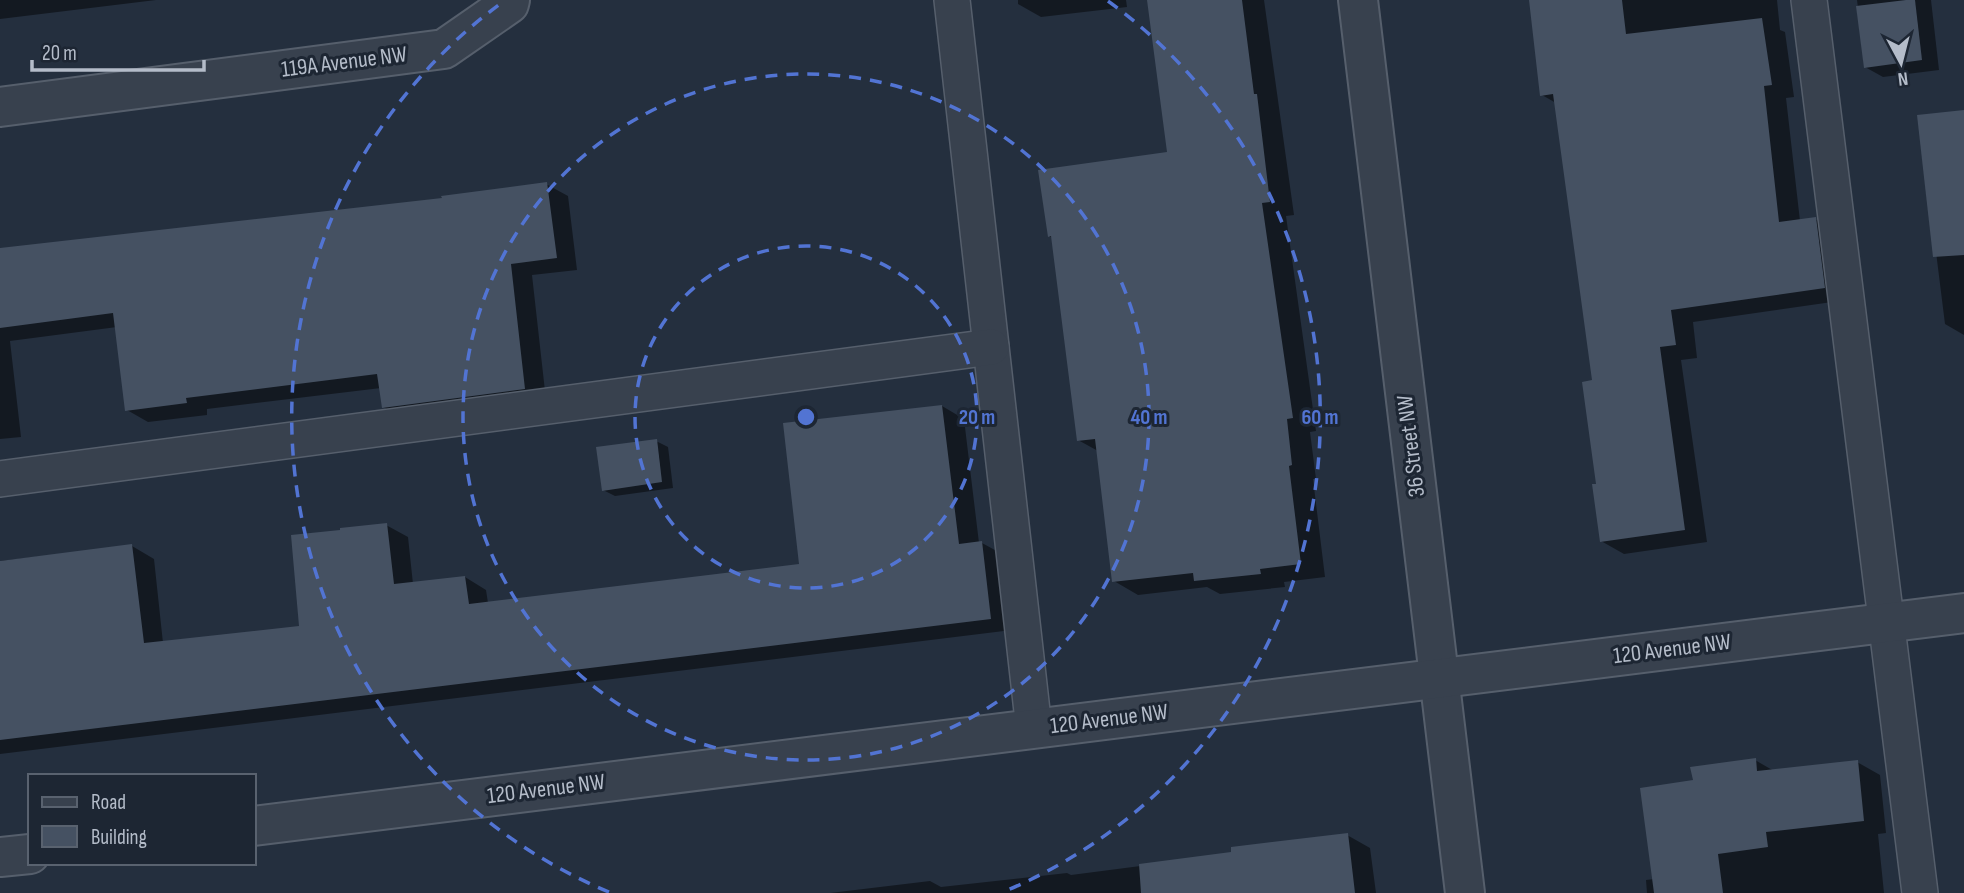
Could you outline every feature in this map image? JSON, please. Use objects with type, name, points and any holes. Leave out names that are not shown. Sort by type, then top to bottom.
[{"type":"street","name":"36 Street NW","points":[[1358,0],[1465,893]]},
{"type":"street","name":"119A Avenue NW","points":[[0,107],[444,49],[509,2]]},
{"type":"street","name":"120 Avenue NW","points":[[256,826],[1964,613]]},
{"type":"street","points":[[0,857],[28,854]]},
{"type":"lane","points":[[952,0],[1034,729]]},
{"type":"lane","points":[[1809,0],[1920,893]]},
{"type":"lane","points":[[0,479],[991,347]]},
{"type":"building","points":[[1147,0],[1242,0],[1270,202],[1262,203],[1293,418],[1287,419],[1292,465],[1289,466],[1301,564],[1260,569],[1261,574],[1194,581],[1193,573],[1112,582],[1095,439],[1077,441],[1051,236],[1048,237],[1038,170],[1167,152]]},
{"type":"building","points":[[1529,0],[1622,0],[1626,34],[1762,18],[1772,85],[1764,86],[1779,222],[1816,217],[1825,288],[1671,310],[1676,345],[1660,347],[1685,530],[1600,542],[1592,484],[1596,484],[1582,382],[1592,380],[1553,94],[1540,96]]},
{"type":"building","points":[[1915,0],[1922,60],[1864,68],[1856,6]]},
{"type":"building","points":[[1964,110],[1964,255],[1933,257],[1917,115]]},
{"type":"building","points":[[547,182],[557,258],[511,264],[525,389],[382,408],[377,374],[186,398],[187,403],[125,411],[113,313],[0,328],[0,248],[442,198],[441,196]]},
{"type":"building","points":[[942,405],[959,544],[982,541],[991,619],[0,740],[0,561],[132,544],[144,643],[299,626],[291,535],[340,528],[387,523],[394,584],[465,576],[469,604],[799,564],[783,423]]},
{"type":"building","points":[[657,439],[662,482],[602,491],[596,447]]},
{"type":"building","points":[[1756,758],[1757,771],[1858,760],[1864,821],[1766,832],[1768,847],[1718,854],[1723,893],[1654,893],[1640,788],[1693,780],[1690,767]]},
{"type":"building","points":[[1348,833],[1355,893],[1141,893],[1139,864],[1231,852],[1231,847]]}]
